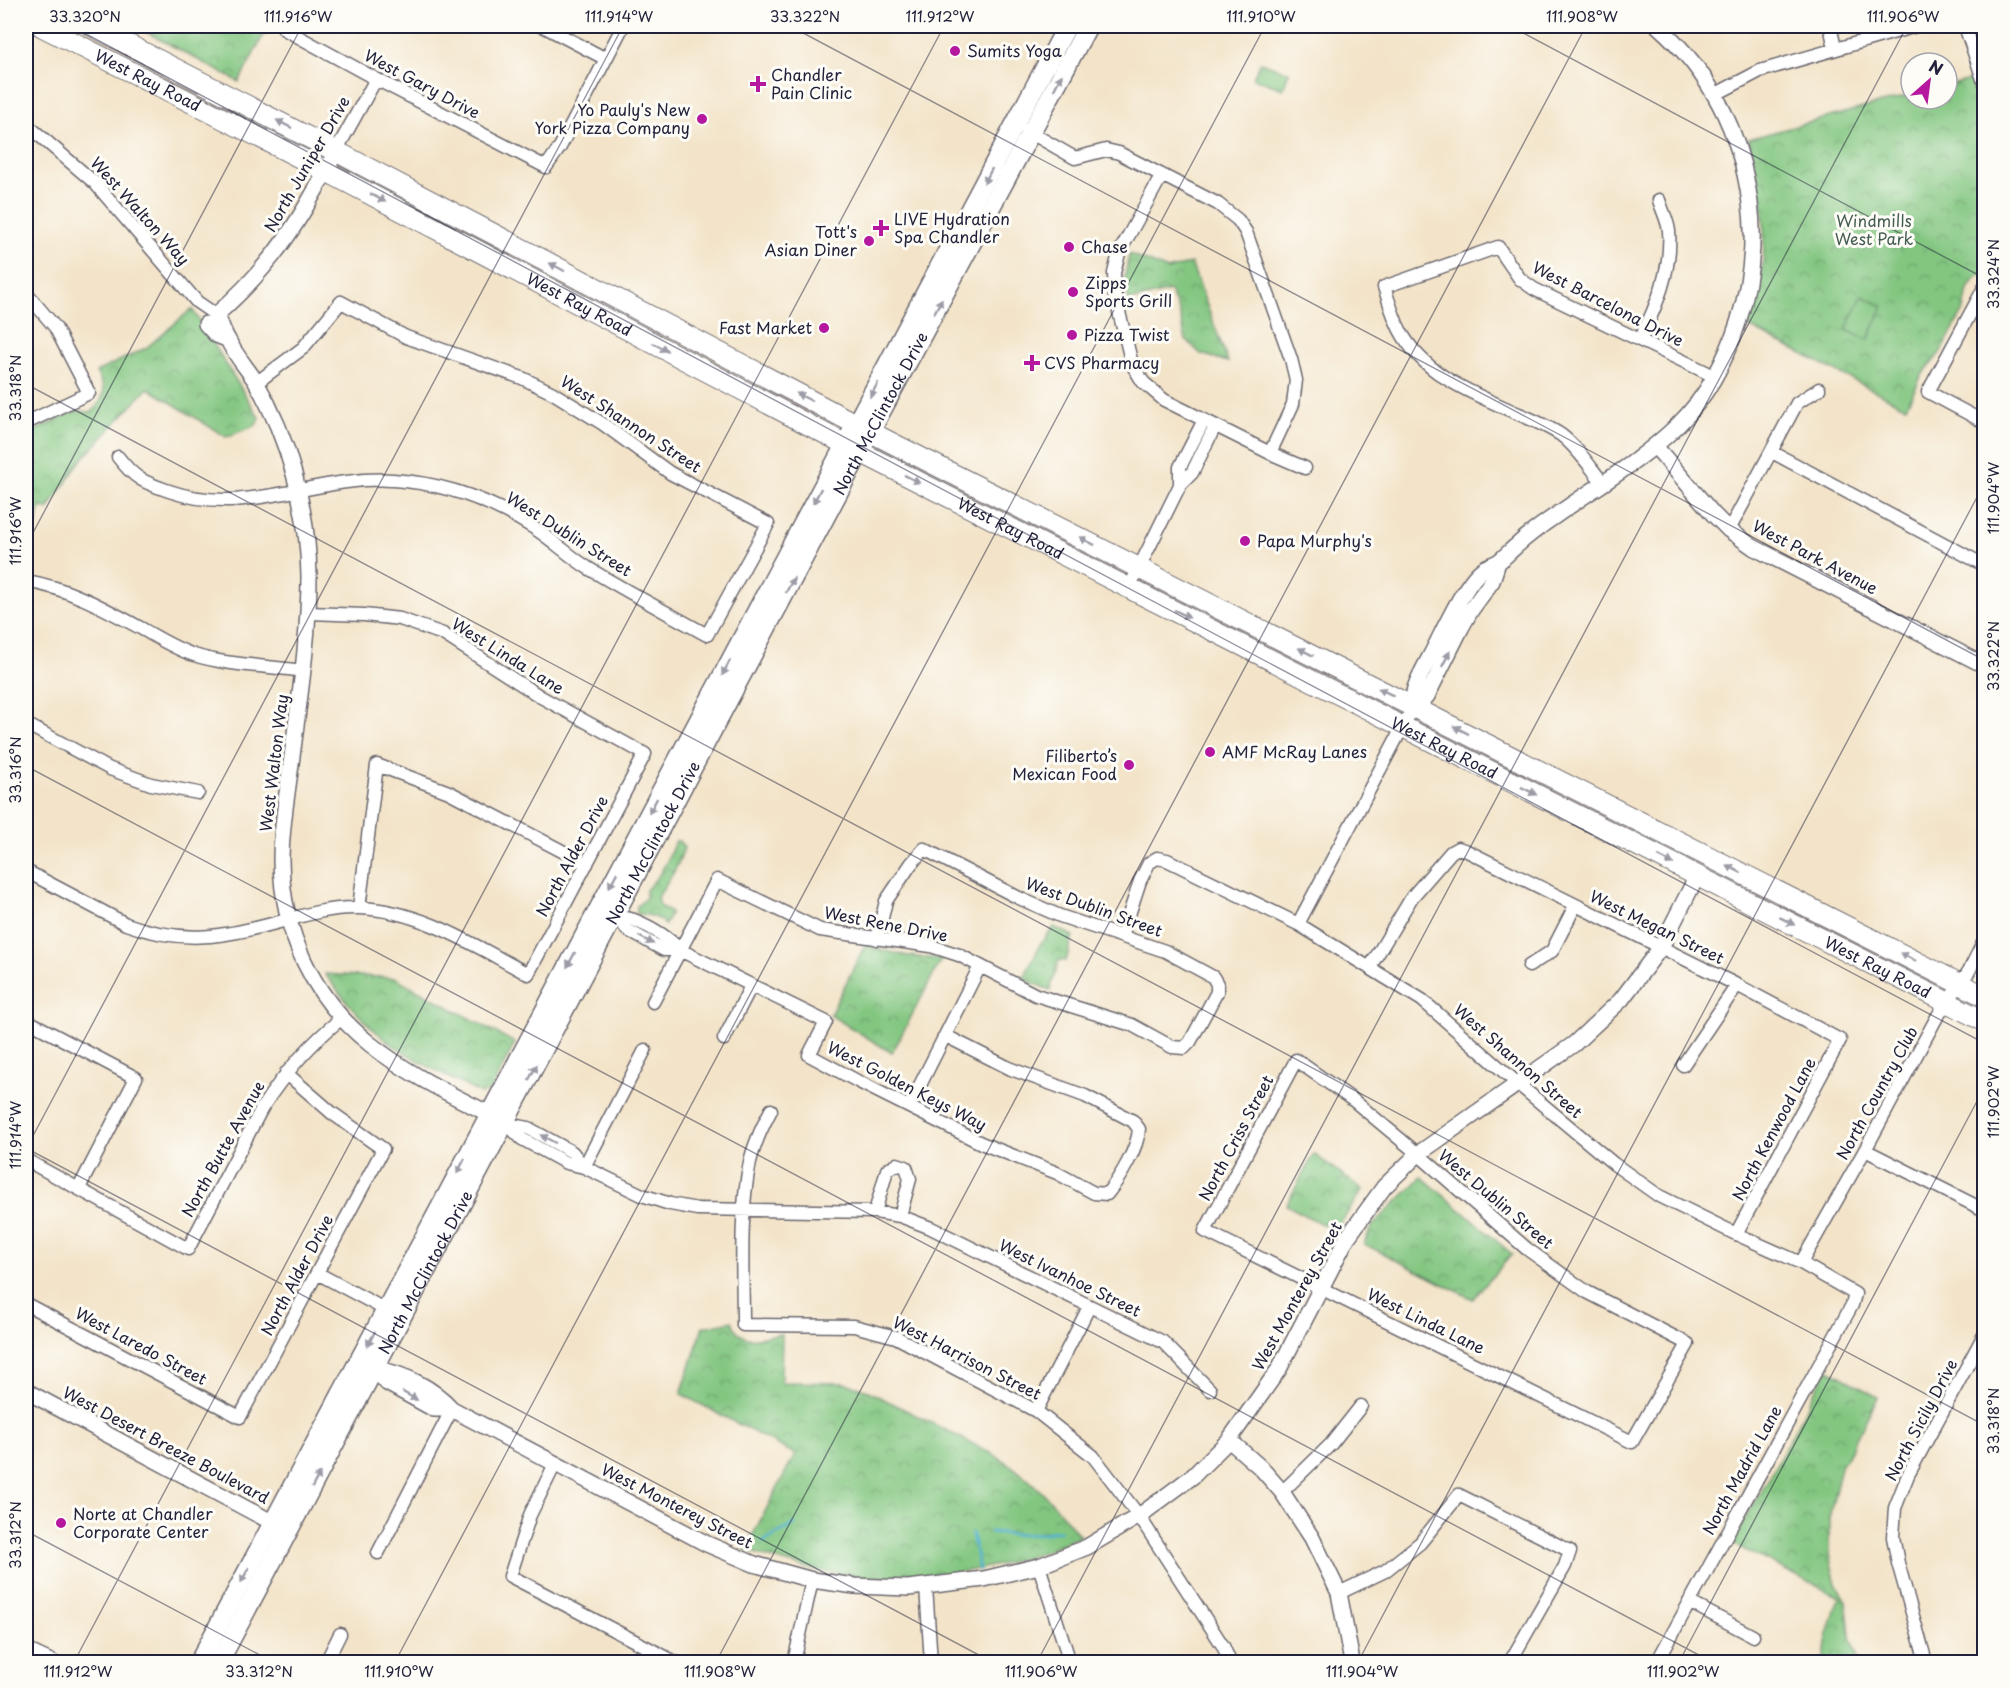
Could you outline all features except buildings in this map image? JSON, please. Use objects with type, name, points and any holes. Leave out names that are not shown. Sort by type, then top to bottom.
[{"type":"main road","name":"West Ray Road","points":[[41,26],[326,171],[852,448],[1129,588],[1408,716],[1984,996]]},
{"type":"main road","name":"West Ray Road","points":[[92,26],[336,151],[863,428],[1139,568],[1697,876],[1984,1021]]},
{"type":"main road","name":"North McClintock Drive","points":[[1023,129],[1067,26]]},
{"type":"main road","name":"North McClintock Drive","points":[[199,1662],[489,1114],[863,428],[1023,129],[1088,26]]},
{"type":"main road","points":[[552,291],[575,291],[619,313],[639,310]]},
{"type":"main road","name":"North McClintock Drive","points":[[219,1662],[617,918],[852,448]]},
{"type":"street","points":[[543,26],[606,59],[623,26]]},
{"type":"street","points":[[1298,924],[1408,716],[1427,696],[1466,619],[1492,581],[1498,562],[1555,515],[1655,446],[1689,412],[1724,358],[1739,319],[1748,285],[1752,244],[1751,212],[1742,161],[1716,94],[1691,60],[1658,26]]},
{"type":"street","points":[[1830,26],[1835,48]]},
{"type":"street","points":[[1716,94],[1760,71],[1916,26]]},
{"type":"street","points":[[1965,26],[1984,82]]},
{"type":"street","name":"West Gary Drive","points":[[285,27],[376,79],[546,167],[560,147],[606,59]]},
{"type":"street","name":"North Juniper Drive","points":[[211,320],[246,287],[280,248],[326,171],[376,79]]},
{"type":"street","name":"West Walton Way","points":[[26,124],[95,183],[211,320],[224,330],[227,339],[256,383],[269,408],[286,451],[298,491],[309,575],[303,670],[283,829],[282,886],[288,919],[309,973],[342,1018],[370,1044],[433,1085],[489,1114]]},
{"type":"street","points":[[1023,129],[1075,158],[1106,150],[1119,153],[1227,210],[1238,220],[1250,240],[1291,359],[1296,380],[1293,404],[1270,453]]},
{"type":"street","points":[[1162,175],[1119,253],[1114,273],[1115,296],[1128,356],[1138,376],[1156,395],[1270,453],[1305,468]]},
{"type":"street","points":[[1640,340],[1660,296],[1667,260],[1669,231],[1659,200]]},
{"type":"street","name":"West Barcelona Drive","points":[[1604,483],[1573,446],[1560,435],[1460,388],[1431,369],[1417,355],[1402,333],[1384,287],[1498,247],[1520,279],[1534,289],[1714,376]]},
{"type":"street","points":[[1984,288],[1928,392],[1984,422]]},
{"type":"street","points":[[26,293],[55,327],[89,393],[26,423]]},
{"type":"street","name":"West Shannon Street","points":[[256,383],[303,348],[341,302],[405,337],[522,378],[553,393],[603,424],[670,473],[768,524],[707,635]]},
{"type":"street","points":[[1729,530],[1797,403],[1819,389]]},
{"type":"street","points":[[1180,485],[1180,467],[1204,420]]},
{"type":"street","points":[[1129,588],[1180,485],[1192,473],[1215,426]]},
{"type":"street","name":"West Park Avenue","points":[[1655,446],[1729,530],[1778,561],[1984,665]]},
{"type":"street","points":[[1772,452],[1984,565]]},
{"type":"street","name":"West Dublin Street","points":[[118,457],[131,474],[148,483],[182,495],[219,501],[262,499],[356,480],[394,480],[444,488],[488,502],[534,528],[587,568],[707,635]]},
{"type":"street","points":[[26,581],[44,584],[72,594],[194,655],[209,659],[303,670]]},
{"type":"street","name":"West Linda Lane","points":[[308,613],[400,619],[442,634],[541,697],[645,754]]},
{"type":"street","points":[[26,724],[110,769],[151,784],[198,793]]},
{"type":"street","name":"North Alder Drive","points":[[359,908],[402,914],[422,921],[528,974],[645,754]]},
{"type":"street","points":[[26,872],[126,924],[166,935],[188,938],[211,937],[327,910],[359,908],[377,765],[449,792],[587,864]]},
{"type":"street","name":"West Megan Street","points":[[1370,967],[1412,897],[1451,852],[1458,848],[1737,985],[1840,1040]]},
{"type":"street","name":"West Dublin Street","points":[[877,939],[886,901],[924,849],[1019,898],[1060,916],[1165,951],[1213,976],[1217,984],[1217,992],[1190,1042],[1184,1048]]},
{"type":"street","name":"West Shannon Street","points":[[1122,936],[1140,881],[1149,863],[1157,858],[1167,860],[1298,924],[1422,1000],[1614,1164],[1659,1196],[1801,1263],[1855,1294]]},
{"type":"street","name":"West Monterey Street","points":[[375,1369],[394,1372],[440,1396],[452,1409],[555,1464],[722,1551],[763,1567],[812,1580],[894,1588],[926,1587],[984,1579],[1039,1566],[1087,1547],[1139,1516],[1193,1476],[1229,1440],[1279,1369],[1347,1238],[1384,1187],[1418,1154],[1575,1044],[1621,1000],[1660,947],[1697,876]]},
{"type":"street","name":"West Rene Drive","points":[[680,950],[717,880],[820,930],[931,946],[959,955],[1036,995],[1132,1025],[1172,1047],[1184,1048]]},
{"type":"street","points":[[1529,966],[1552,951],[1575,906]]},
{"type":"street","name":"West Golden Keys Way","points":[[617,918],[632,919],[669,938],[680,950],[826,1022],[809,1055],[981,1143],[1057,1173],[1094,1193],[1107,1194],[1115,1184],[1138,1139],[1139,1129],[1133,1121],[1085,1096],[1011,1070],[946,1036]]},
{"type":"street","name":"North Country Club","points":[[1801,1263],[1937,1017],[1961,983],[1984,941]]},
{"type":"street","points":[[653,1002],[680,950]]},
{"type":"street","points":[[909,1107],[980,966]]},
{"type":"street","points":[[1683,1065],[1737,985]]},
{"type":"street","points":[[724,1039],[751,986]]},
{"type":"street","name":"North Butte Avenue","points":[[79,1188],[188,1249],[261,1108],[286,1073],[342,1018]]},
{"type":"street","points":[[26,1020],[136,1078],[79,1188],[26,1160]]},
{"type":"street","name":"North Kenwood Lane","points":[[1736,1234],[1840,1040]]},
{"type":"street","points":[[584,1167],[645,1050]]},
{"type":"street","name":"West Dublin Street","points":[[1296,1060],[1353,1100],[1527,1249],[1579,1286],[1688,1344],[1632,1442]]},
{"type":"street","name":"North Criss Street","points":[[1205,1231],[1296,1060]]},
{"type":"street","name":"North Alder Drive","points":[[240,1417],[383,1149],[332,1113],[286,1073]]},
{"type":"street","points":[[743,1210],[750,1161],[758,1135],[771,1110]]},
{"type":"street","name":"West Ivanhoe Street","points":[[489,1114],[506,1124],[528,1128],[572,1152],[584,1167],[642,1195],[670,1204],[697,1209],[875,1212],[900,1216],[931,1228],[1162,1342],[1210,1390]]},
{"type":"street","points":[[1865,1150],[1984,1210]]},
{"type":"street","points":[[875,1212],[886,1170],[897,1164],[906,1167],[910,1179],[900,1216]]},
{"type":"street","name":"West Harrison Street","points":[[743,1210],[743,1325],[854,1326],[896,1337],[1036,1411],[1092,1456],[1139,1516],[1223,1646],[1230,1662]]},
{"type":"street","name":"West Linda Lane","points":[[1205,1231],[1632,1442]]},
{"type":"street","points":[[317,1274],[386,1310]]},
{"type":"street","name":"North Madrid Lane","points":[[1657,1662],[1852,1305],[1855,1294]]},
{"type":"street","name":"West Laredo Street","points":[[26,1304],[240,1417]]},
{"type":"street","points":[[1036,1411],[1089,1307]]},
{"type":"street","name":"North Sicily Drive","points":[[1926,1662],[1898,1563],[1893,1537],[1895,1508],[1908,1475],[1984,1335]]},
{"type":"street","name":"West Desert Breeze Boulevard","points":[[26,1391],[289,1532]]},
{"type":"street","points":[[1282,1492],[1331,1444],[1361,1406]]},
{"type":"street","points":[[378,1553],[452,1409]]},
{"type":"street","points":[[1229,1440],[1261,1468],[1282,1492],[1312,1538],[1339,1593],[1352,1662]]},
{"type":"street","points":[[555,1464],[530,1515],[510,1576],[675,1662]]},
{"type":"street","points":[[1339,1593],[1385,1571],[1420,1544],[1459,1495],[1569,1551],[1565,1566],[1510,1662]]},
{"type":"street","points":[[1039,1566],[1070,1662]]},
{"type":"street","points":[[794,1662],[812,1580]]},
{"type":"street","points":[[926,1587],[931,1662]]},
{"type":"street","points":[[1689,1602],[1753,1636]]},
{"type":"street","points":[[326,1662],[340,1634]]},
{"type":"street","points":[[26,1649],[54,1662]]},
{"type":"green space","points":[[135,26],[276,26],[273,32],[264,34],[239,82]]},
{"type":"green space","points":[[1260,62],[1289,72],[1283,89],[1253,78]]},
{"type":"green space","name":"Windmills West Park","points":[[1973,79],[1984,114],[1984,274],[1978,276],[1968,289],[1964,310],[1940,353],[1922,375],[1906,407],[1749,327],[1763,263],[1764,227],[1757,174],[1748,139],[1899,98],[1899,111],[1959,111],[1959,83]]},
{"type":"green space","points":[[1129,254],[1168,270],[1191,263],[1228,362],[1201,354],[1186,340],[1179,311],[1170,291],[1129,301],[1124,282]]},
{"type":"green space","points":[[1862,296],[1883,306],[1868,340],[1846,330]]},
{"type":"green space","points":[[192,309],[260,419],[255,426],[226,437],[148,388],[78,464],[48,510],[41,506],[31,544],[26,546],[26,435],[75,411],[91,412],[100,402],[103,393],[102,384],[96,372],[146,348]]},
{"type":"green space","points":[[675,841],[679,841],[684,848],[673,874],[657,898],[661,907],[671,913],[665,925],[656,918],[637,914],[637,906],[646,898],[646,890],[659,875]]},
{"type":"green space","points":[[1054,927],[1073,936],[1066,961],[1059,960],[1050,990],[1023,979],[1041,943]]},
{"type":"green space","points":[[865,945],[913,957],[942,958],[892,1053],[830,1015]]},
{"type":"green space","points":[[325,974],[396,978],[515,1043],[491,1090],[481,1094],[404,1053],[358,1015]]},
{"type":"green space","points":[[1314,1154],[1363,1190],[1335,1231],[1286,1205]]},
{"type":"green space","points":[[1422,1177],[1512,1254],[1473,1299],[1364,1244],[1371,1227]]},
{"type":"green space","points":[[732,1321],[736,1330],[746,1338],[782,1334],[781,1382],[843,1383],[860,1387],[991,1453],[1017,1470],[1040,1490],[1080,1536],[1038,1554],[1010,1562],[925,1576],[868,1577],[839,1574],[811,1569],[745,1550],[795,1454],[681,1394],[703,1327]]},
{"type":"green space","points":[[1827,1369],[1878,1397],[1841,1467],[1829,1518],[1829,1555],[1836,1584],[1846,1601],[1850,1633],[1859,1662],[1823,1662],[1827,1638],[1839,1597],[1731,1543],[1768,1480]]},
{"type":"waterway","points":[[763,1542],[795,1524]]},
{"type":"waterway","points":[[990,1532],[1024,1535],[1060,1531]]},
{"type":"waterway","points":[[972,1533],[979,1570]]},
{"type":"place","name":"Sumits Yoga","points":[[955,51]]},
{"type":"place","name":"Chandler Pain Clinic","points":[[758,84]]},
{"type":"place","name":"Yo Pauly's New York Pizza Company","points":[[702,119]]},
{"type":"place","name":"LIVE Hydration Spa Chandler","points":[[881,228]]},
{"type":"place","name":"Tott's Asian Diner","points":[[869,241]]},
{"type":"place","name":"Chase","points":[[1069,247]]},
{"type":"place","name":"Zipps Sports Grill","points":[[1073,292]]},
{"type":"place","name":"Fast Market","points":[[824,328]]},
{"type":"place","name":"Pizza Twist","points":[[1072,335]]},
{"type":"place","name":"CVS Pharmacy","points":[[1032,363]]},
{"type":"place","name":"Papa Murphy's","points":[[1245,541]]},
{"type":"place","name":"AMF McRay Lanes","points":[[1210,752]]},
{"type":"place","name":"Filiberto’s Mexican Food","points":[[1129,765]]},
{"type":"place","name":"Norte at Chandler Corporate Center","points":[[61,1523]]}]
